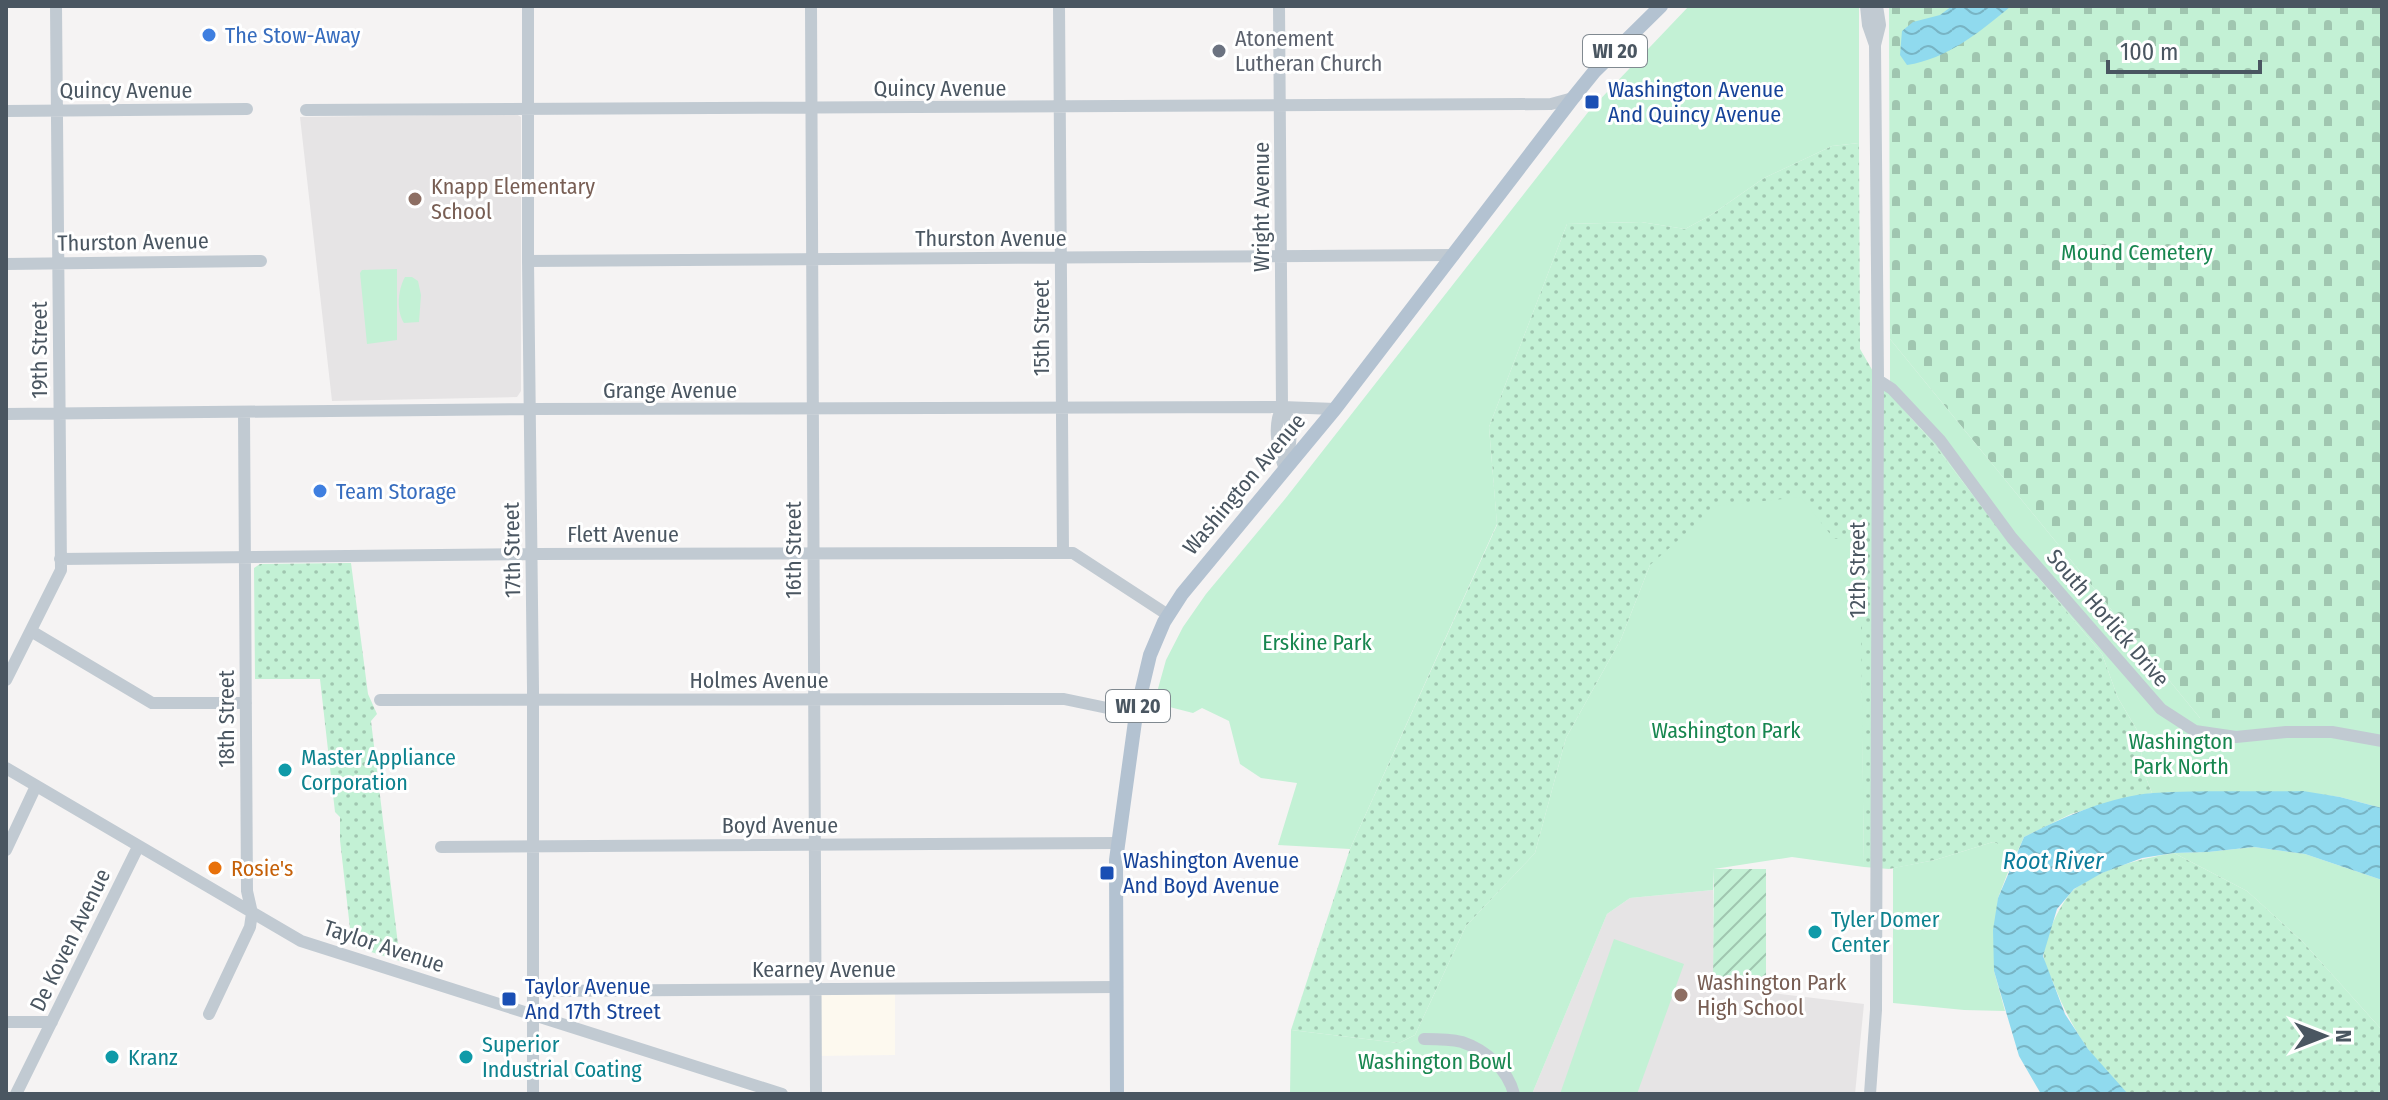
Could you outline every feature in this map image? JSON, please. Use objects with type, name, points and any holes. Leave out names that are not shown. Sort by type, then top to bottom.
[{"type":"main road","name":"Washington Avenue","points":[[1117,1094],[1116,860],[1136,714],[1150,655],[1168,615],[1335,409],[1594,72],[1661,6]]},
{"type":"street","name":"19th Street","points":[[6,680],[61,570],[56,6]]},
{"type":"street","name":"17th Street","points":[[528,6],[533,1094]]},
{"type":"street","name":"16th Street","points":[[811,6],[816,1094]]},
{"type":"street","name":"15th Street","points":[[1059,6],[1063,553]]},
{"type":"street","name":"Wright Avenue","points":[[1279,6],[1282,407],[1289,416],[1291,447],[1285,470]]},
{"type":"street","name":"12th Street","points":[[1866,6],[1875,45]]},
{"type":"street","name":"12th Street","points":[[1870,1094],[1876,1010],[1878,380],[1875,45],[1880,25],[1877,6]]},
{"type":"street","name":"Quincy Avenue","points":[[306,110],[1551,104],[1573,98]]},
{"type":"street","name":"Quincy Avenue","points":[[6,111],[247,109]]},
{"type":"street","name":"Thurston Avenue","points":[[528,261],[1454,255]]},
{"type":"street","name":"Thurston Avenue","points":[[6,264],[261,261]]},
{"type":"street","name":"South Horlick Drive","points":[[1878,380],[1892,389],[1940,440],[2012,538],[2161,709],[2195,731],[2236,737],[2332,732],[2382,741]]},
{"type":"street","name":"Grange Avenue","points":[[6,414],[531,409],[1335,409]]},
{"type":"street","name":"18th Street","points":[[209,1014],[250,927],[252,913],[247,891],[244,413]]},
{"type":"street","name":"Flett Avenue","points":[[60,559],[1073,553],[1168,615]]},
{"type":"street","points":[[31,631],[152,703],[246,703]]},
{"type":"street","name":"Holmes Avenue","points":[[380,700],[1064,699],[1136,714]]},
{"type":"street","name":"Taylor Avenue","points":[[6,768],[301,941],[782,1094]]},
{"type":"street","points":[[6,850],[36,786]]},
{"type":"street","name":"Boyd Avenue","points":[[441,847],[1118,843]]},
{"type":"street","name":"De Koven Avenue","points":[[16,1094],[138,847]]},
{"type":"street","name":"Kearney Avenue","points":[[533,991],[1116,987]]},
{"type":"street","points":[[6,1022],[52,1022]]},
{"type":"street","points":[[1424,1039],[1464,1043],[1483,1053],[1509,1077],[1514,1094]]},
{"type":"shaded area","name":"Knapp Elementary School","points":[[516,114],[521,117],[521,391],[517,397],[332,401],[300,117]]},
{"type":"shaded area","name":"Washington Park High School","points":[[1713,890],[1714,986],[1864,1004],[1855,1094],[1532,1094],[1607,914],[1630,898]]},
{"type":"shaded area","points":[[895,988],[895,1055],[816,1056],[816,989]]},
{"type":"green space","name":"Erskine Park","points":[[1689,6],[1859,6],[1859,143],[1832,146],[1764,178],[1685,229],[1641,222],[1567,224],[1489,427],[1497,524],[1350,849],[1278,845],[1297,783],[1261,778],[1240,764],[1229,721],[1202,708],[1193,713],[1154,703],[1166,660],[1183,627],[1206,594],[1285,499],[1589,111]]},
{"type":"green space","name":"Mound Cemetery","points":[[1889,6],[2382,6],[2382,718],[2200,718],[1890,339]]},
{"type":"green space","points":[[1859,143],[1860,349],[1878,380],[1934,444],[2008,541],[2102,654],[2118,698],[2137,730],[2152,793],[2071,814],[2024,837],[2008,872],[2007,848],[1993,842],[1935,860],[1889,869],[1864,867],[1859,539],[1650,565],[1621,639],[1566,738],[1535,853],[1466,926],[1415,1035],[1399,1043],[1291,1030],[1350,849],[1497,525],[1489,427],[1567,224],[1641,222],[1685,229],[1764,178],[1832,146]]},
{"type":"green space","points":[[397,269],[397,340],[367,344],[360,273],[362,270]]},
{"type":"green space","points":[[405,277],[418,281],[421,295],[419,322],[404,323],[401,318],[399,300]]},
{"type":"green space","name":"Washington Park North","points":[[1890,339],[2200,718],[2382,718],[2382,808],[2340,797],[2303,792],[2152,793],[2137,730],[2118,698],[2102,654],[1890,393]]},
{"type":"green space","name":"Washington Park","points":[[1801,497],[1834,539],[1860,539],[1864,867],[1792,857],[1714,869],[1713,890],[1630,898],[1607,914],[1532,1094],[1290,1094],[1291,1030],[1399,1043],[1415,1035],[1466,926],[1535,853],[1566,738],[1621,639],[1650,565],[1717,506]]},
{"type":"green space","points":[[351,563],[368,694],[377,714],[371,721],[400,961],[352,946],[340,817],[335,812],[320,679],[255,679],[254,568],[260,564]]},
{"type":"green space","points":[[1993,842],[2007,847],[2008,872],[1998,898],[1994,971],[2005,1011],[1893,1003],[1893,868],[1935,860]]},
{"type":"green space","points":[[2254,847],[2305,854],[2382,880],[2382,1030],[2302,941],[2247,891],[2174,853]]},
{"type":"green space","points":[[2174,853],[2247,891],[2302,941],[2382,1030],[2382,1094],[2128,1094],[2104,1070],[2075,1028],[2046,968],[2044,952],[2049,932],[2070,893],[2087,881],[2123,865]]},
{"type":"green space","points":[[1714,869],[1766,869],[1766,986],[1713,986]]},
{"type":"green space","points":[[1614,939],[1684,964],[1637,1094],[1560,1094]]},
{"type":"water","points":[[1952,6],[2011,6],[1949,51],[1907,65],[1900,55],[1902,31],[1913,22],[1940,15]]},
{"type":"water","name":"Root River","points":[[2303,791],[2382,808],[2382,880],[2305,854],[2254,847],[2142,858],[2102,873],[2074,889],[2057,909],[2043,956],[2065,1014],[2088,1049],[2128,1094],[2041,1094],[2019,1056],[1994,971],[1993,930],[1998,898],[2024,837],[2086,809],[2136,795]]},
{"type":"place","name":"The Stow-Away","points":[[209,35]]},
{"type":"place","name":"Atonement Lutheran Church","points":[[1219,51]]},
{"type":"place","name":"Washington Avenue And Quincy Avenue","points":[[1592,102]]},
{"type":"place","name":"Knapp Elementary School","points":[[415,199]]},
{"type":"place","name":"Team Storage","points":[[320,491]]},
{"type":"place","name":"Master Appliance Corporation","points":[[285,770]]},
{"type":"place","name":"Rosie's","points":[[215,868]]},
{"type":"place","name":"Washington Avenue And Boyd Avenue","points":[[1107,873]]},
{"type":"place","name":"Tyler Domer Center","points":[[1815,932]]},
{"type":"place","name":"Washington Park High School","points":[[1681,995]]},
{"type":"place","name":"Taylor Avenue And 17th Street","points":[[509,999]]},
{"type":"place","name":"Kranz","points":[[112,1057]]},
{"type":"place","name":"Superior Industrial Coating","points":[[466,1057]]},
{"type":"park label","name":"Washington Bowl","points":[[1435,1061]]}]
